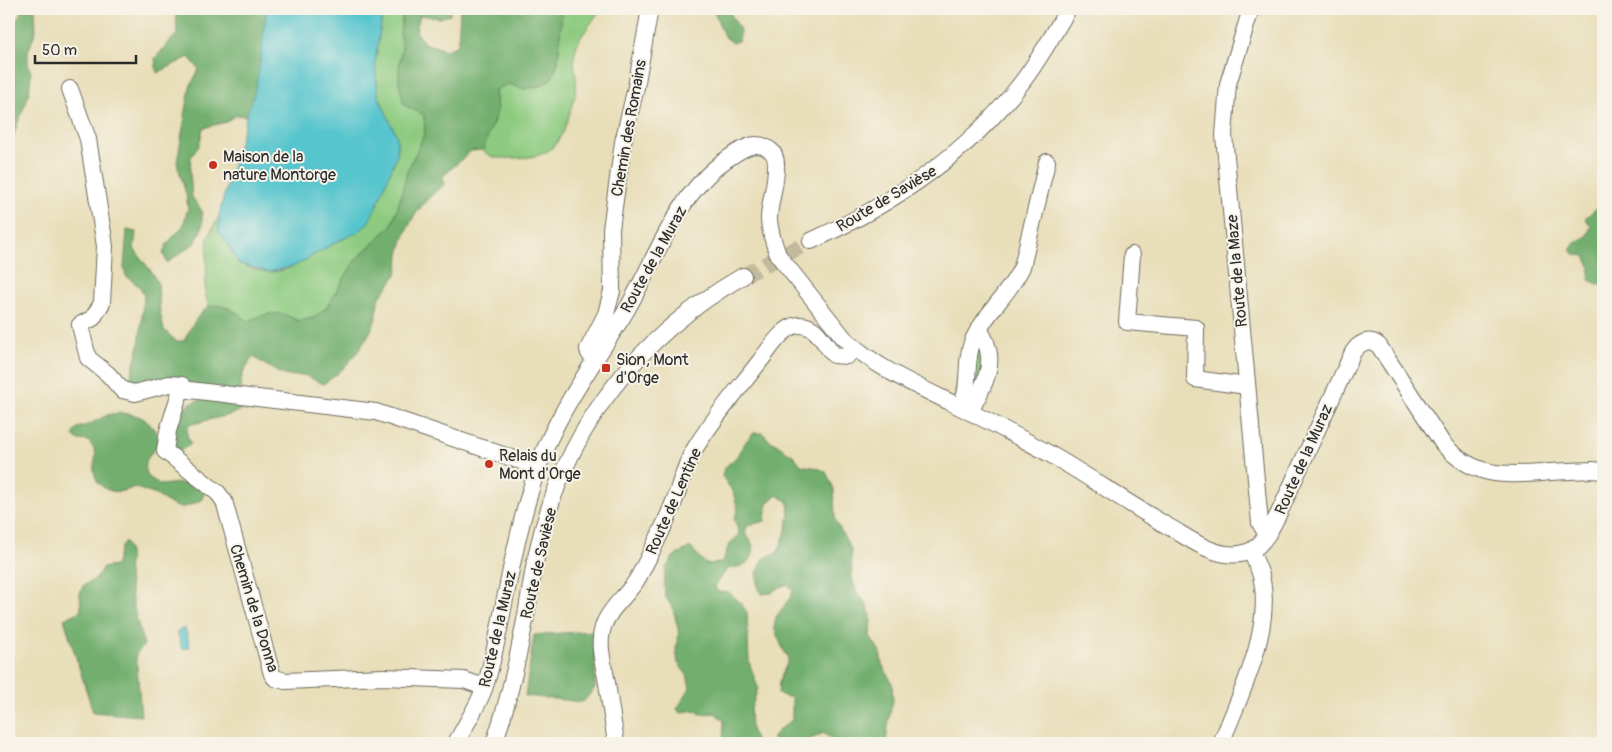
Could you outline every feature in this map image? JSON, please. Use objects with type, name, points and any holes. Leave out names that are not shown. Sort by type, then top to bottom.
[{"type":"street","name":"Chemin des Romains","points":[[596,360],[589,353],[588,349],[606,314],[612,291],[611,229],[623,142],[636,87],[650,9]]},
{"type":"street","name":"Route de Savièse","points":[[811,241],[891,199],[928,176],[956,153],[998,112],[1020,85],[1039,58],[1068,9]]},
{"type":"street","name":"Route de la Maze","points":[[1251,9],[1228,84],[1224,135],[1260,523],[1267,535]]},
{"type":"street","points":[[70,89],[88,140],[105,246],[102,303],[93,318],[80,325],[88,358],[108,374],[122,390],[140,393],[169,384],[376,412],[422,426],[538,467]]},
{"type":"street","name":"Route de la Muraz","points":[[456,743],[471,717],[484,686],[499,631],[520,531],[538,467],[557,423],[627,309],[688,197],[720,163],[745,147],[755,144],[769,149],[775,154],[777,161],[769,221],[772,239],[778,255],[832,323],[855,348],[873,362],[899,377],[1049,454],[1191,540],[1210,549],[1226,554],[1237,554],[1251,551],[1259,546],[1267,535],[1353,352],[1361,343],[1376,343],[1379,346],[1443,444],[1463,462],[1495,474],[1510,475],[1592,470],[1603,472]]},
{"type":"street","points":[[965,410],[969,356],[972,342],[993,309],[1014,283],[1022,267],[1047,162]]},
{"type":"street","points":[[1132,255],[1127,322],[1196,328],[1195,379],[1247,386]]},
{"type":"street","name":"Route de Savièse","points":[[494,743],[507,704],[517,662],[543,530],[561,476],[579,440],[611,390],[648,347],[695,306],[743,276]]},
{"type":"street","name":"Route de Lentine","points":[[616,743],[600,650],[600,636],[608,616],[635,582],[667,520],[685,469],[694,450],[751,373],[786,330],[795,326],[811,328],[819,334],[834,355],[847,356],[855,348]]},
{"type":"street","points":[[965,410],[981,393],[990,367],[987,345],[979,329]]},
{"type":"street","name":"Chemin de la Donna","points":[[182,387],[168,430],[165,450],[218,493],[224,501],[272,674],[275,678],[285,681],[352,677],[464,680],[484,686]]},
{"type":"street","points":[[1221,743],[1253,663],[1264,615],[1261,576],[1251,551]]},
{"type":"green space","points":[[23,9],[35,9],[36,30],[28,52],[28,63],[31,73],[29,94],[15,131],[9,157],[9,50],[15,23]]},
{"type":"green space","points":[[176,9],[267,9],[258,78],[251,104],[246,116],[236,115],[226,122],[203,128],[199,146],[191,157],[190,170],[192,197],[202,211],[202,227],[196,242],[167,263],[163,253],[167,244],[183,226],[188,208],[177,163],[190,87],[199,69],[189,57],[157,73],[155,58],[177,34]]},
{"type":"green space","points":[[383,9],[403,9],[400,33],[402,47],[399,67],[424,115],[425,133],[407,172],[391,226],[356,259],[326,308],[314,318],[298,321],[284,315],[273,314],[248,321],[225,307],[209,307],[205,294],[208,237],[219,216],[219,233],[238,263],[260,271],[278,271],[298,264],[346,238],[387,179],[397,155],[397,137],[378,95],[375,63]]},
{"type":"green space","points":[[403,9],[451,9],[450,15],[439,18],[420,15],[416,31],[424,43],[446,50],[458,45],[460,9],[518,9],[520,12],[531,9],[559,9],[562,12],[558,62],[552,78],[540,86],[524,89],[509,84],[495,90],[497,111],[483,150],[471,151],[442,177],[444,185],[416,213],[403,240],[399,253],[397,272],[378,302],[374,324],[359,350],[339,373],[323,384],[304,375],[288,376],[277,372],[253,357],[244,371],[241,381],[245,408],[233,414],[188,425],[187,435],[191,444],[177,453],[158,444],[147,459],[145,467],[148,477],[161,485],[179,483],[205,488],[202,500],[187,506],[178,507],[156,495],[134,487],[121,491],[104,488],[96,478],[94,466],[96,456],[89,441],[79,440],[73,436],[77,428],[107,415],[130,414],[144,419],[164,439],[183,409],[202,400],[206,392],[128,387],[139,346],[144,296],[140,287],[126,276],[124,268],[127,230],[136,232],[134,249],[151,271],[158,284],[160,313],[164,330],[176,341],[184,341],[203,311],[210,307],[226,307],[248,321],[273,314],[284,315],[298,321],[314,318],[326,308],[356,259],[391,226],[407,172],[425,133],[424,115],[404,105],[399,82],[402,47],[400,33]]},
{"type":"green space","points":[[559,9],[600,9],[575,51],[575,93],[561,136],[551,149],[536,156],[497,158],[490,155],[483,150],[497,111],[495,89],[509,84],[524,89],[540,86],[552,78],[558,62],[562,12]]},
{"type":"green space","points":[[713,9],[728,9],[740,30],[739,40],[733,43],[724,36]]},
{"type":"green space","points":[[1603,203],[1603,285],[1589,280],[1590,266],[1585,256],[1576,255],[1570,250],[1575,243],[1587,236],[1591,226],[1585,218]]},
{"type":"green space","points":[[977,342],[986,360],[975,394],[970,368]]},
{"type":"green space","points":[[754,433],[763,433],[768,439],[794,456],[801,465],[818,468],[826,472],[834,489],[835,520],[851,549],[852,578],[857,593],[866,603],[871,616],[870,636],[880,652],[882,664],[892,683],[893,701],[886,743],[838,743],[823,733],[798,743],[785,743],[772,739],[779,730],[792,720],[792,698],[778,694],[779,682],[788,657],[774,628],[776,617],[793,591],[788,584],[776,589],[772,593],[762,594],[758,590],[757,573],[764,558],[778,552],[788,521],[788,501],[776,495],[767,503],[765,521],[747,526],[745,533],[752,545],[752,557],[738,567],[729,568],[715,587],[718,592],[727,591],[739,601],[747,612],[749,662],[758,688],[750,712],[751,728],[756,743],[723,743],[724,721],[715,713],[701,714],[694,710],[680,713],[677,709],[690,688],[687,675],[678,663],[676,649],[679,633],[673,609],[665,596],[666,568],[673,557],[690,547],[706,564],[722,563],[729,545],[739,534],[734,518],[738,510],[733,492],[722,476],[726,466],[737,456],[746,441]]},
{"type":"green space","points":[[125,541],[129,555],[130,585],[133,602],[144,645],[136,654],[141,716],[93,712],[64,619],[81,611],[80,593],[83,586],[97,578],[102,568],[115,566]]},
{"type":"green space","points":[[592,631],[595,637],[595,688],[583,702],[525,696],[534,635]]},
{"type":"water","points":[[267,9],[383,9],[375,63],[378,95],[397,137],[397,155],[368,223],[358,232],[336,242],[295,266],[268,272],[238,263],[219,233],[219,216],[223,199],[255,91]]},
{"type":"water","points":[[185,628],[190,647],[182,649],[177,631]]},
{"type":"tunnel","points":[[743,276],[811,241]]},
{"type":"place","name":"Maison de la nature Montorge","points":[[213,165]]},
{"type":"place","name":"Sion, Mont d'Orge","points":[[606,368]]},
{"type":"place","name":"Relais du Mont d'Orge","points":[[489,464]]}]
